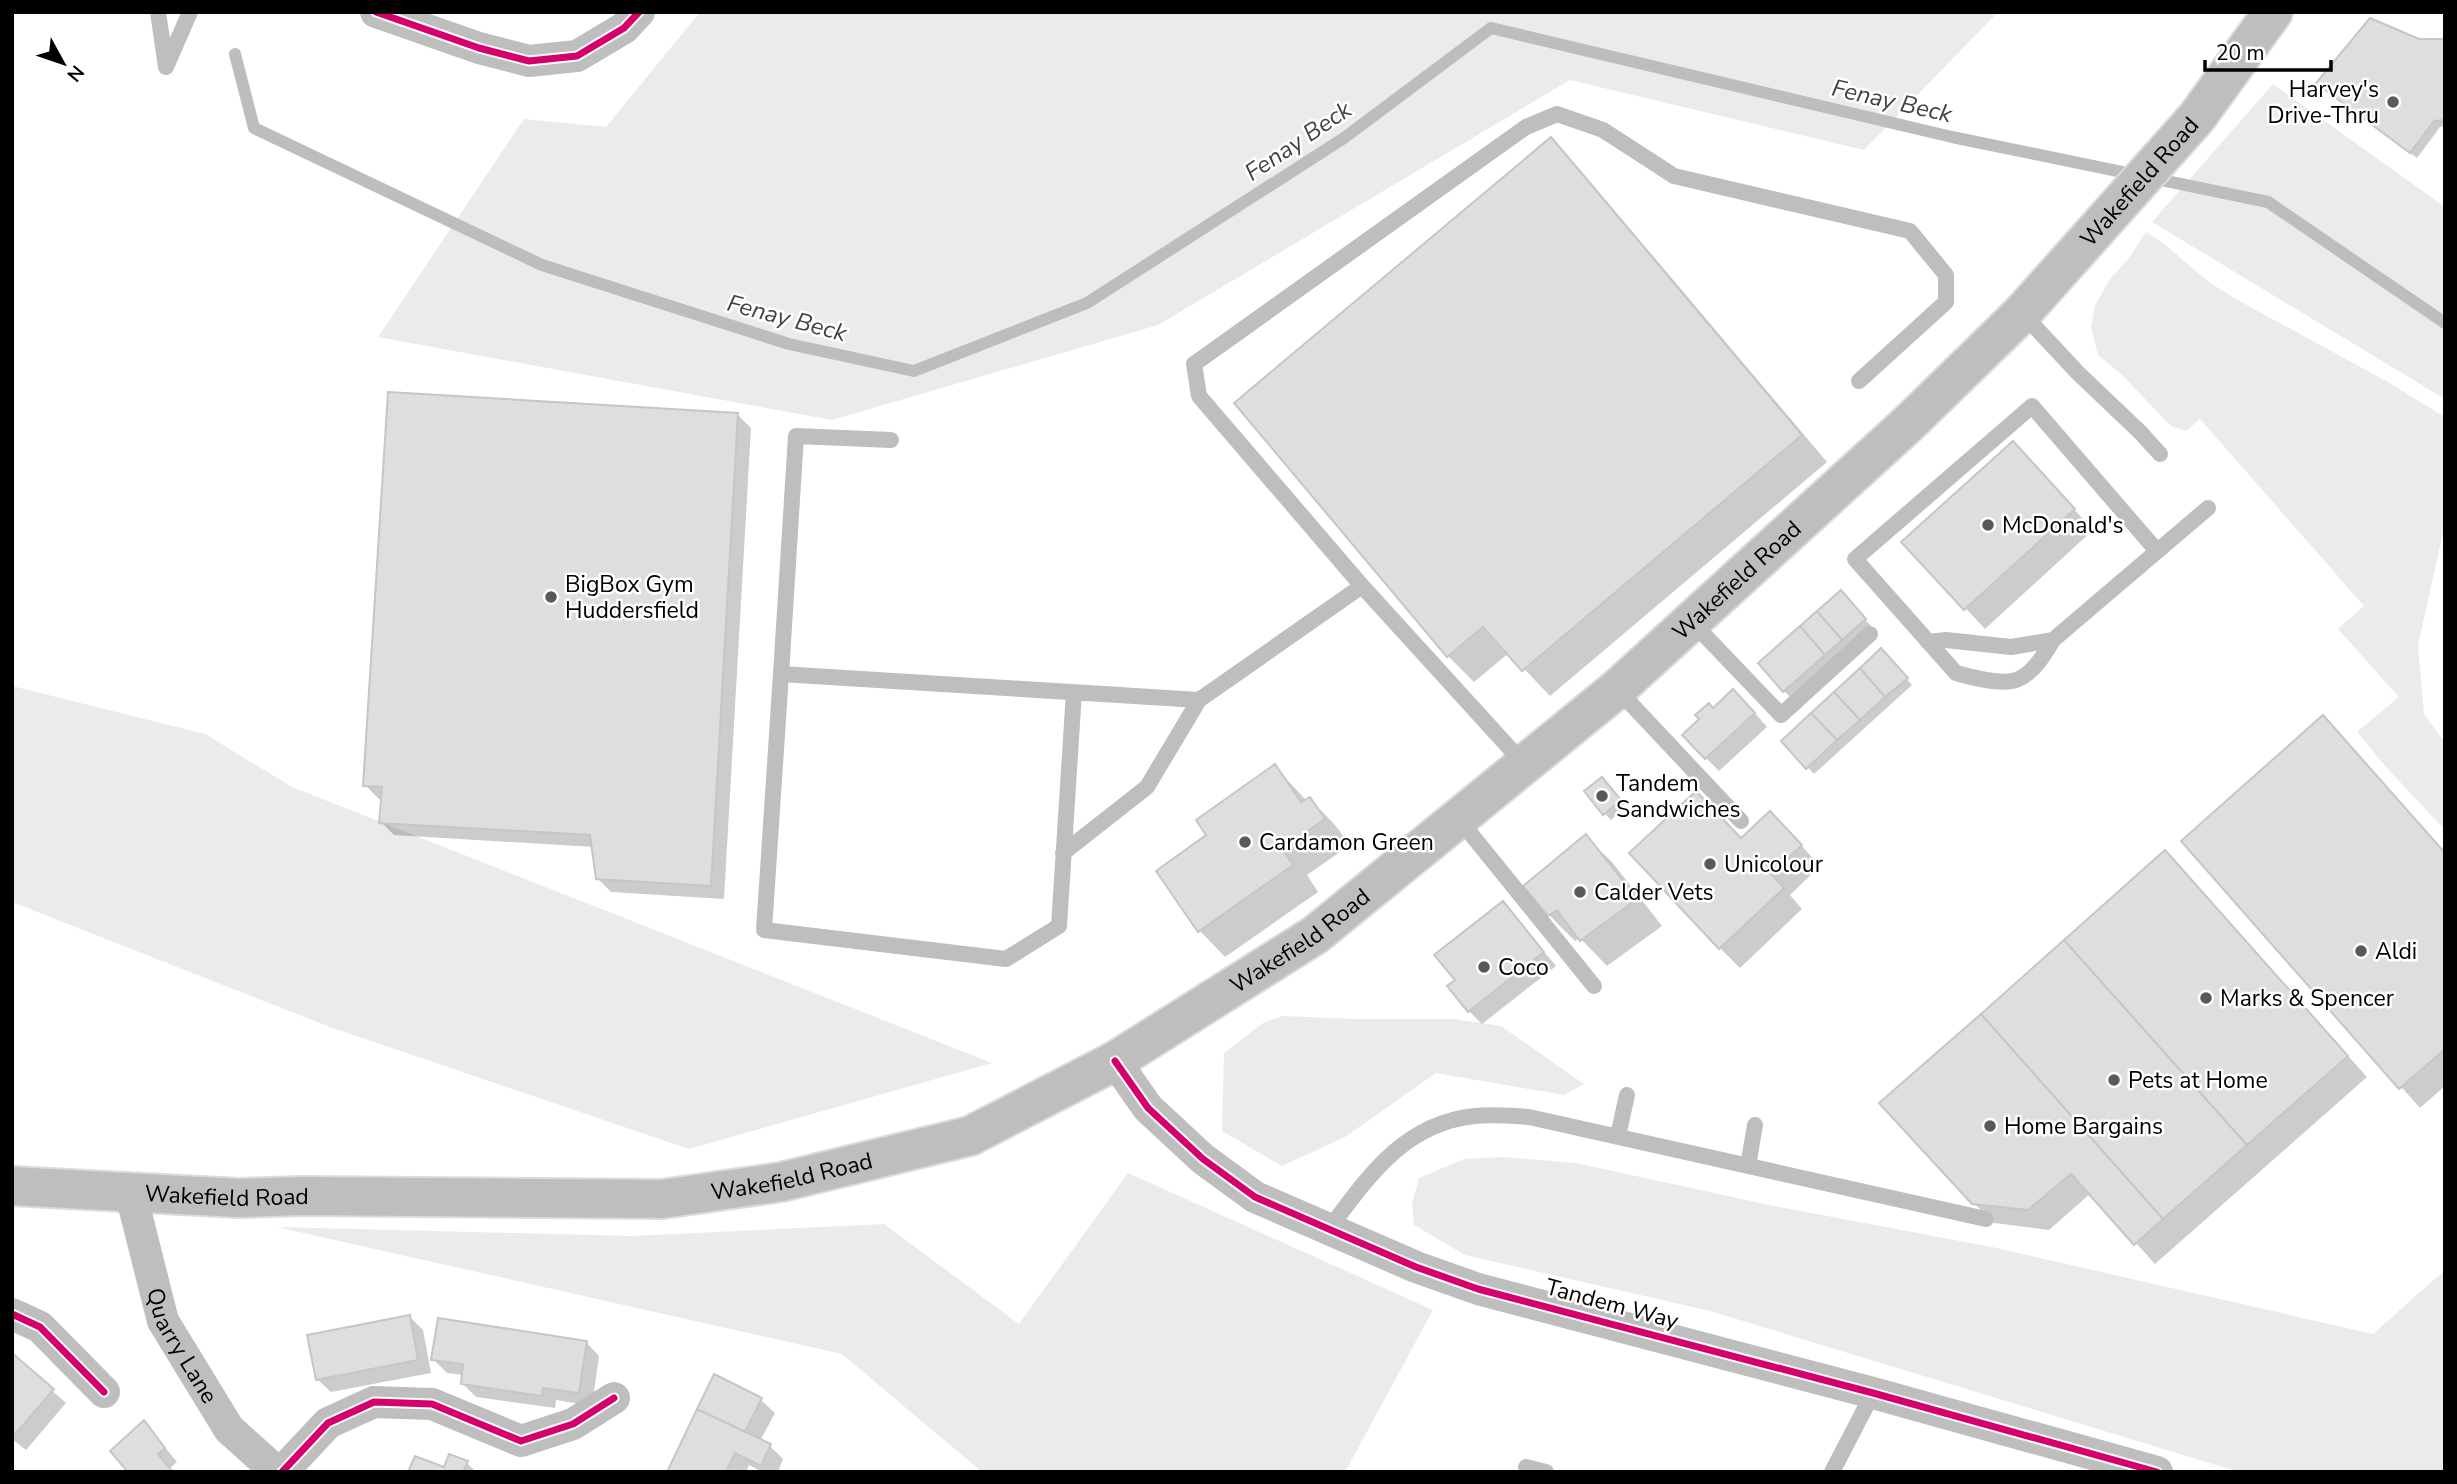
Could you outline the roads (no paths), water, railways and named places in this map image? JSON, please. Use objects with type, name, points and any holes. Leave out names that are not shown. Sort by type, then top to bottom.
[{"type":"highway","name":"Wakefield Road","points":[[12,1186],[238,1198],[314,1196],[662,1199],[781,1182],[970,1136],[1115,1062],[1315,935],[1617,689],[1909,423],[2022,313],[2197,117],[2273,12]]},
{"type":"street","points":[[376,12],[479,48],[529,61],[577,56],[624,28],[639,12]]},
{"type":"street","name":"Tandem Way","points":[[1115,1062],[1148,1108],[1203,1159],[1255,1197],[1416,1267],[1478,1289],[1872,1393],[2157,1472]]},
{"type":"street","name":"Quarry Lane","points":[[131,1194],[163,1321],[229,1429],[279,1472]]},
{"type":"street","points":[[12,1314],[40,1327],[104,1392]]},
{"type":"street","points":[[279,1472],[328,1423],[374,1402],[432,1404],[521,1441],[573,1424],[614,1398]]},
{"type":"lane","points":[[158,12],[166,67],[190,12]]},
{"type":"lane","points":[[1525,765],[1362,586],[1199,396],[1194,364],[1526,127],[1557,114],[1602,130],[1674,176],[1910,231],[1947,275],[1946,302],[1859,381]]},
{"type":"lane","points":[[2022,313],[2160,454]]},
{"type":"lane","points":[[2157,551],[2032,406],[1855,559],[1956,673],[1980,679],[2015,680],[2039,663],[2053,640],[2208,508]]},
{"type":"lane","points":[[891,440],[796,436],[764,930],[1006,959],[1059,926],[1074,692]]},
{"type":"lane","points":[[1063,853],[1147,787],[1199,700],[1362,586]]},
{"type":"lane","points":[[1691,621],[1781,715],[1870,634]]},
{"type":"lane","points":[[1928,642],[1946,640],[2011,647],[2053,640]]},
{"type":"lane","points":[[781,674],[1199,700]]},
{"type":"lane","points":[[1617,689],[1741,821]]},
{"type":"lane","points":[[1458,818],[1594,986]]},
{"type":"lane","points":[[1618,1136],[1627,1095]]},
{"type":"lane","points":[[1329,1229],[1374,1169],[1401,1145],[1437,1124],[1475,1116],[1529,1116],[1986,1219]]},
{"type":"lane","points":[[1748,1166],[1755,1125]]},
{"type":"lane","points":[[1832,1472],[1872,1393]]},
{"type":"lane","points":[[1526,1467],[1546,1472]]},
{"type":"waterway","name":"Fenay Beck","points":[[235,54],[254,128],[542,265],[789,344],[914,371],[1087,303],[1344,138],[1491,28],[1952,137],[2268,202],[2445,323]]},
{"type":"place","name":"Harvey's Drive-Thru","points":[[2393,102]]},
{"type":"place","name":"McDonald's","points":[[1988,525]]},
{"type":"place","name":"BigBox Gym Huddersfield","points":[[551,597]]},
{"type":"place","name":"Tandem Sandwiches","points":[[1602,796]]},
{"type":"place","name":"Cardamon Green","points":[[1245,842]]},
{"type":"place","name":"Unicolour","points":[[1710,864]]},
{"type":"place","name":"Calder Vets","points":[[1580,892]]},
{"type":"place","name":"Aldi","points":[[2361,951]]},
{"type":"place","name":"Coco","points":[[1484,967]]},
{"type":"place","name":"Marks & Spencer","points":[[2206,998]]},
{"type":"place","name":"Pets at Home","points":[[2114,1080]]},
{"type":"place","name":"Home Bargains","points":[[1990,1126]]}]
